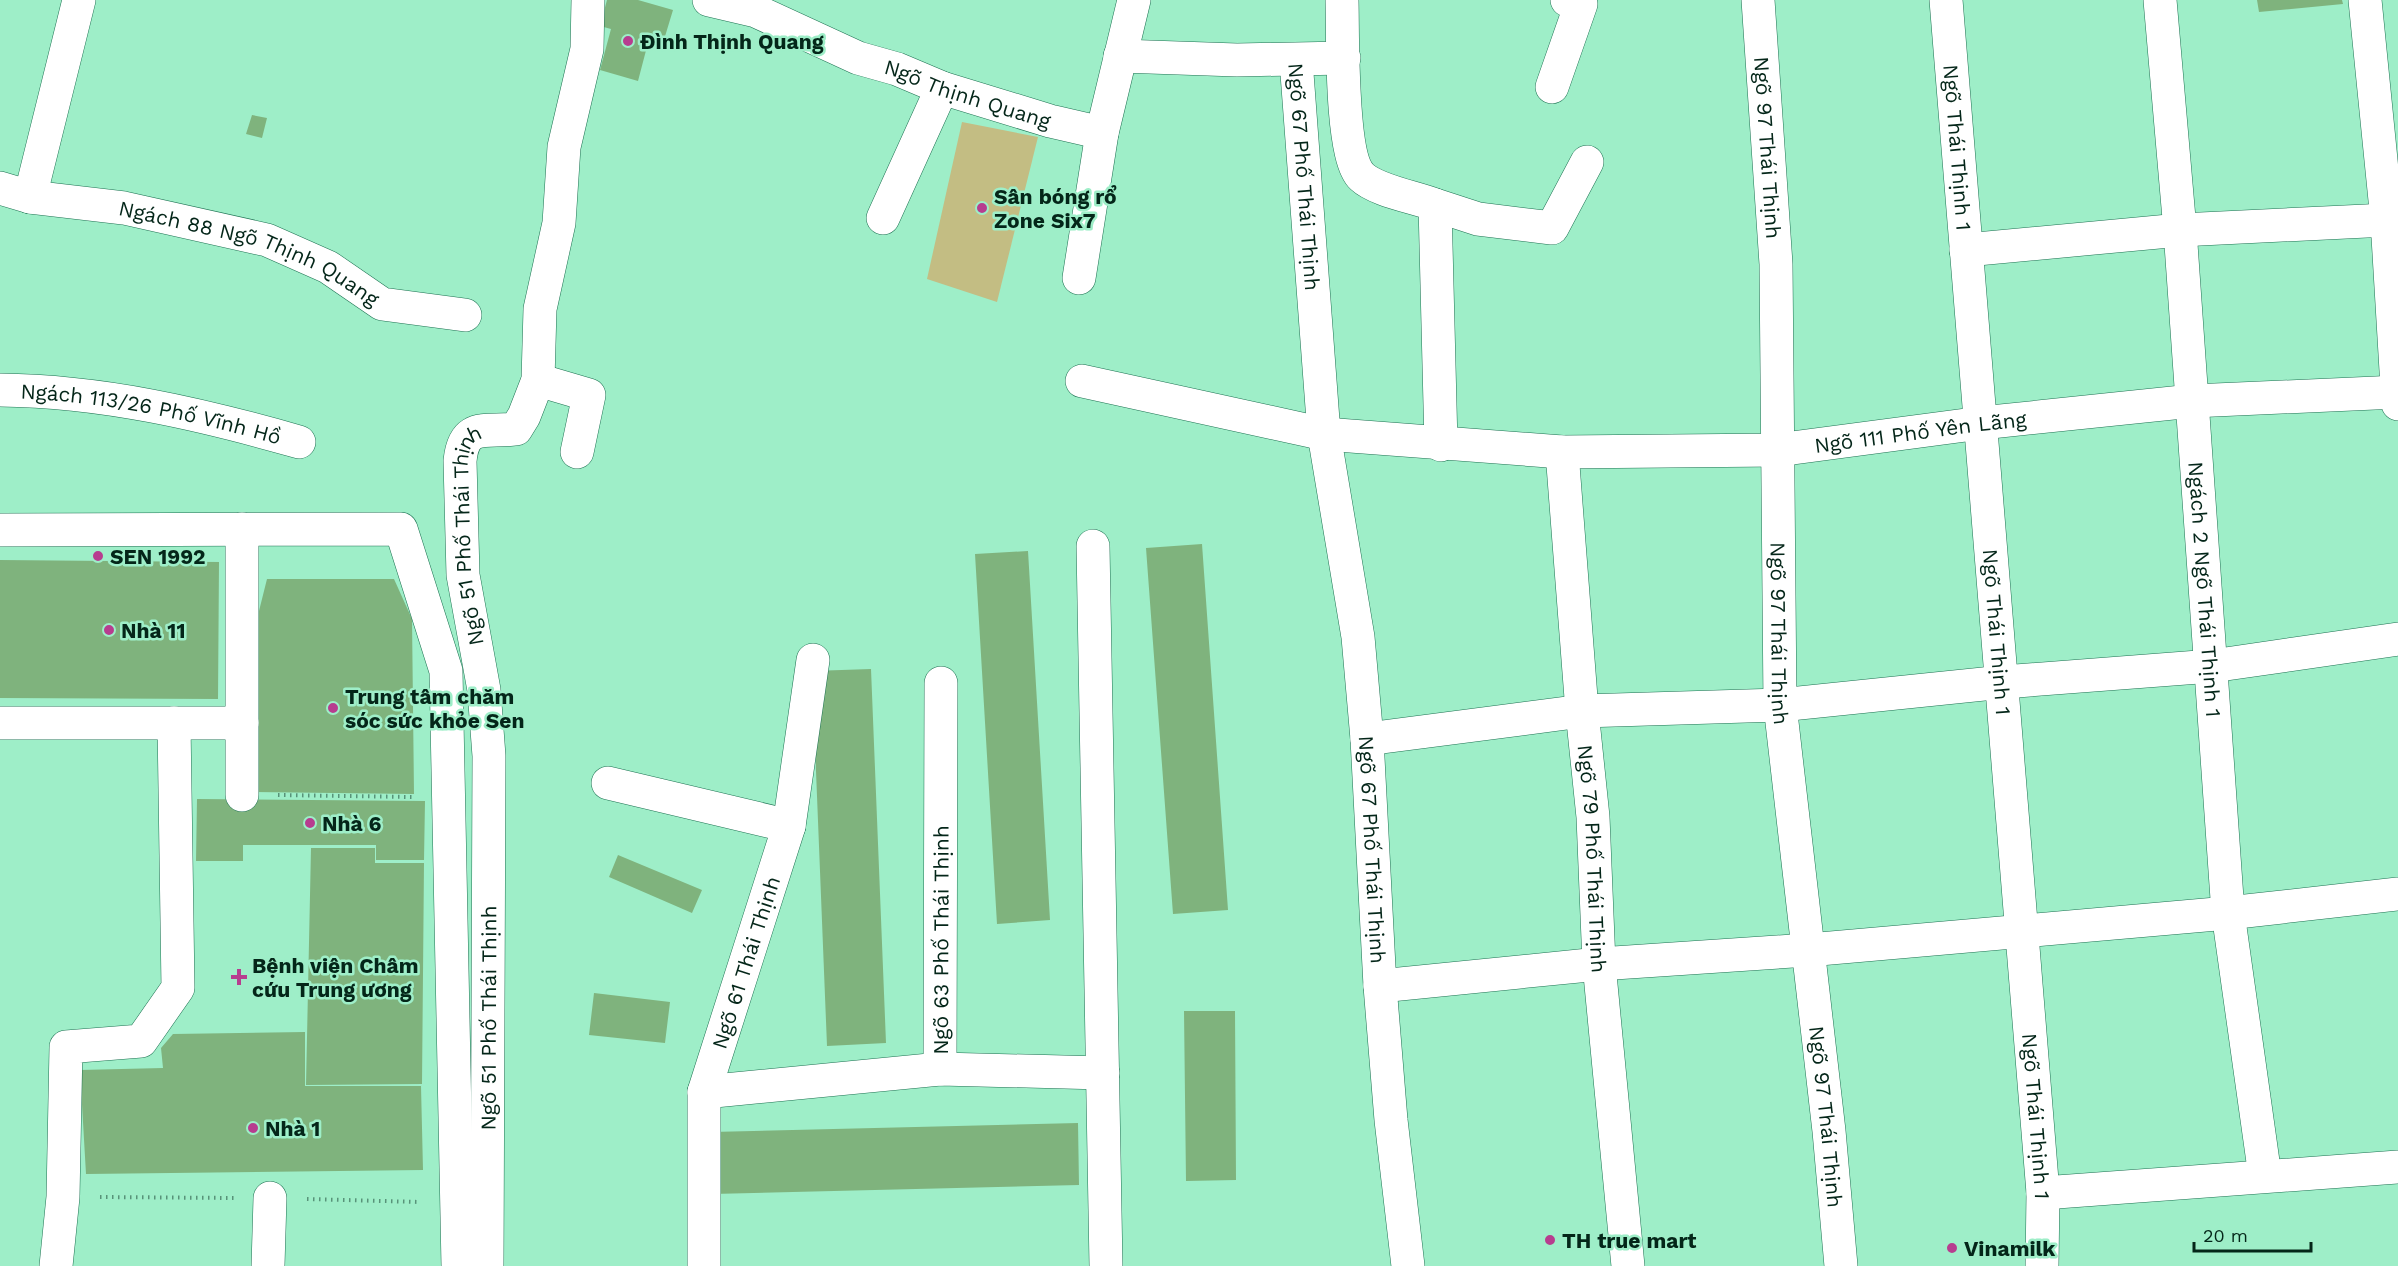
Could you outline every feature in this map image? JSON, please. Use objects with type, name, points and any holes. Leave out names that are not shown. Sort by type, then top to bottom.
[{"type":"street","points":[[15,192],[79,0]]},
{"type":"street","name":"Ngõ 51 Phố Thái Thịnh","points":[[487,1266],[489,756],[484,690],[463,575],[460,461],[461,450],[468,436],[475,431],[516,429],[524,416],[538,380],[540,309],[559,223],[564,147],[587,49],[588,0]]},
{"type":"street","name":"Ngõ Thịnh Quang","points":[[709,0],[757,5],[858,58],[897,69],[942,88],[1050,121],[1102,132]]},
{"type":"street","points":[[1079,278],[1102,132],[1134,0]]},
{"type":"street","points":[[1342,0],[1347,132],[1353,164],[1362,177],[1377,185],[1478,219],[1552,228],[1587,162]]},
{"type":"street","points":[[1552,87],[1581,4],[1567,0]]},
{"type":"street","name":"Ngõ 97 Thái Thịnh","points":[[1758,0],[1776,264],[1780,705],[1830,1131],[1841,1266]]},
{"type":"street","name":"Ngõ Thái Thịnh 1","points":[[1946,0],[2043,1193],[2042,1266]]},
{"type":"street","name":"Ngách 2 Ngõ Thái Thịnh 1","points":[[2160,0],[2180,230],[2228,913],[2265,1176]]},
{"type":"street","points":[[2365,0],[2387,220],[2398,404]]},
{"type":"street","name":"Ngõ 67 Phố Thái Thịnh","points":[[1120,56],[1296,60],[1324,434],[1359,637],[1367,739],[1380,987],[1391,1119],[1408,1266]]},
{"type":"street","points":[[1296,60],[1344,58]]},
{"type":"street","points":[[882,218],[942,88]]},
{"type":"street","name":"Ngách 88 Ngõ Thịnh Quang","points":[[15,192],[124,208],[267,240],[328,267],[382,304],[465,315]]},
{"type":"street","points":[[1082,381],[1324,434],[1441,445],[1435,205]]},
{"type":"street","points":[[1966,250],[2180,230],[2387,220]]},
{"type":"street","points":[[538,380],[589,395],[577,452]]},
{"type":"street","name":"Ngách 113/26 Phố Vĩnh Hồ","points":[[0,390],[39,390],[91,396],[204,415],[299,442]]},
{"type":"street","name":"Ngõ 111 Phố Yên Lãng","points":[[1441,445],[1562,452],[1778,450],[1981,423],[2192,401],[2398,392]]},
{"type":"street","name":"Ngõ 79 Phố Thái Thịnh","points":[[1562,452],[1582,711],[1593,817],[1599,964],[1628,1266]]},
{"type":"street","points":[[242,529],[242,795]]},
{"type":"street","points":[[0,530],[401,529],[446,671],[458,1266]]},
{"type":"street","points":[[1093,546],[1106,1266]]},
{"type":"street","points":[[1367,739],[1582,711],[1780,705],[2003,682],[2212,666],[2398,639]]},
{"type":"street","name":"Ngõ 61 Thái Thịnh","points":[[704,1266],[704,1092],[789,826],[813,660]]},
{"type":"street","name":"Ngõ 63 Phố Thái Thịnh","points":[[941,683],[940,1069],[1103,1073]]},
{"type":"street","points":[[0,723],[242,723]]},
{"type":"street","points":[[56,1266],[63,1197],[66,1047],[141,1041],[178,988],[174,723]]},
{"type":"street","points":[[608,783],[789,826]]},
{"type":"street","points":[[1380,987],[1599,964],[1808,950],[2228,913],[2398,894]]},
{"type":"street","points":[[704,1092],[940,1069]]},
{"type":"street","points":[[2043,1193],[2398,1167]]},
{"type":"street","points":[[268,1266],[270,1198]]},
{"type":"path","points":[[242,795],[449,798]]},
{"type":"path","points":[[63,1197],[270,1198],[457,1203]]},
{"type":"shaded area","name":"Sân bóng rổ Zone Six7","points":[[962,122],[1038,137],[997,302],[927,279]]},
{"type":"building","name":"Đình Thịnh Quang","points":[[607,0],[638,0],[673,10],[663,43],[649,39],[638,81],[600,70],[611,29],[600,26]]},
{"type":"building","points":[[2257,0],[2342,0],[2343,4],[2259,12]]},
{"type":"building","points":[[252,115],[267,118],[262,138],[246,134]]},
{"type":"building","points":[[1202,544],[1228,910],[1173,914],[1146,548]]},
{"type":"building","points":[[1028,551],[1050,920],[997,924],[975,554]]},
{"type":"building","name":"Nhà 11","points":[[0,560],[219,562],[218,699],[0,698]]},
{"type":"building","name":"Trung tâm chăm sóc sức khỏe Sen","points":[[267,579],[394,579],[412,619],[414,794],[252,792],[256,623]]},
{"type":"building","points":[[871,669],[886,1043],[827,1046],[812,671]]},
{"type":"building","name":"Nhà 6","points":[[197,799],[425,801],[424,860],[376,860],[376,845],[243,845],[243,861],[196,861]]},
{"type":"building","points":[[311,848],[375,848],[375,863],[424,863],[422,1084],[306,1085]]},
{"type":"building","points":[[618,855],[702,890],[692,913],[609,877]]},
{"type":"building","points":[[594,993],[670,1002],[665,1043],[589,1035]]},
{"type":"building","points":[[1184,1011],[1235,1011],[1236,1180],[1186,1181]]},
{"type":"building","name":"Nhà 1","points":[[305,1032],[305,1086],[421,1086],[423,1170],[86,1174],[80,1070],[163,1068],[161,1048],[173,1034]]},
{"type":"building","points":[[1078,1123],[1079,1185],[712,1194],[711,1132]]},
{"type":"place","name":"Đình Thịnh Quang","points":[[628,41]]},
{"type":"place","name":"Sân bóng rổ Zone Six7","points":[[982,208]]},
{"type":"place","name":"SEN 1992","points":[[98,556]]},
{"type":"place","name":"Nhà 11","points":[[109,630]]},
{"type":"place","name":"Trung tâm chăm sóc sức khỏe Sen","points":[[333,708]]},
{"type":"place","name":"Nhà 6","points":[[310,823]]},
{"type":"place","name":"Bệnh viện Châm cứu Trung ương","points":[[239,977]]},
{"type":"place","name":"Nhà 1","points":[[253,1128]]},
{"type":"place","name":"TH true mart","points":[[1550,1240]]},
{"type":"place","name":"Vinamilk","points":[[1952,1248]]}]
